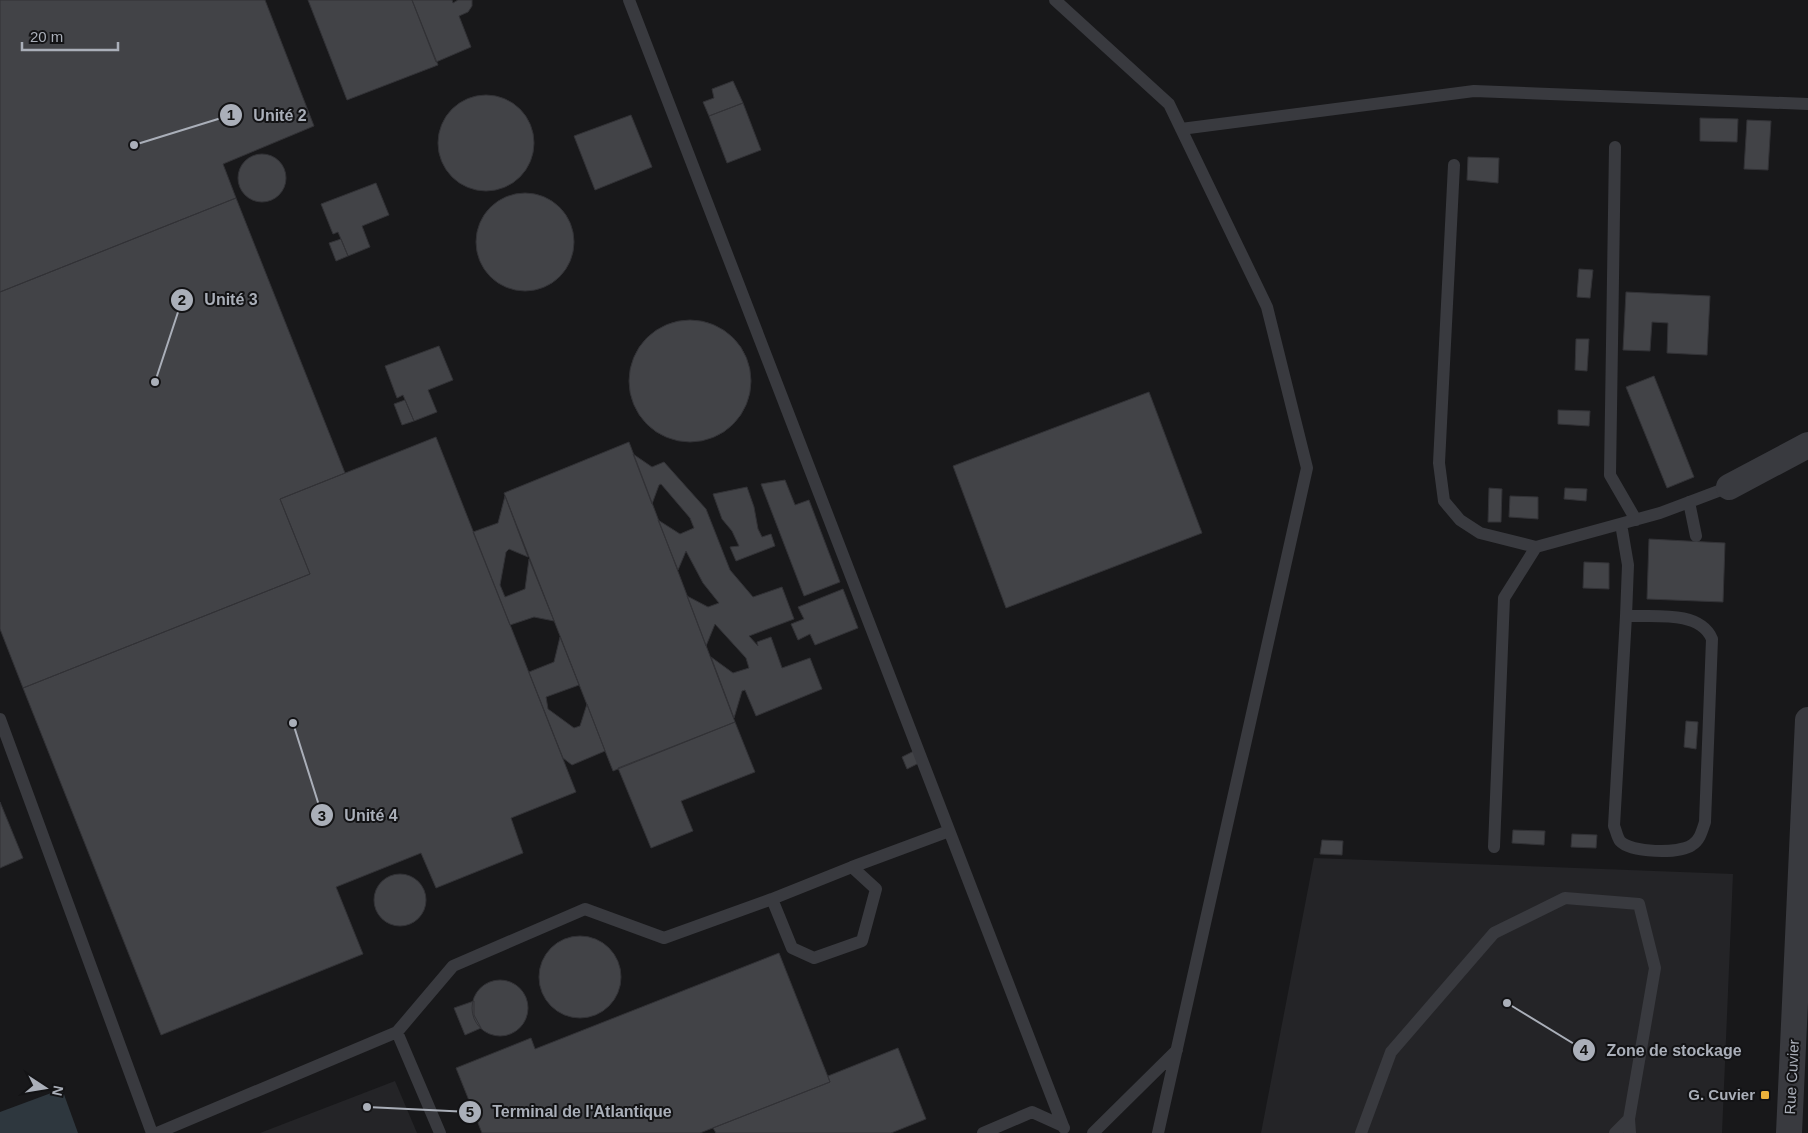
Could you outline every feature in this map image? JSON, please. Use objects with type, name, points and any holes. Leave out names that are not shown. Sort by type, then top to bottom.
[{"type":"street","points":[[1730,487],[1808,445]]},
{"type":"street","name":"Rue Cuvier","points":[[1789,1133],[1808,720]]},
{"type":"lane","points":[[629,0],[1064,1130]]},
{"type":"lane","points":[[1055,0],[1169,104],[1266,307],[1307,468],[1158,1133]]},
{"type":"lane","points":[[1181,129],[1474,92],[1808,104]]},
{"type":"lane","points":[[1615,147],[1610,474],[1636,520]]},
{"type":"lane","points":[[1454,165],[1439,463],[1444,501],[1460,520],[1480,533],[1536,547],[1660,513],[1730,487]]},
{"type":"lane","points":[[1689,502],[1696,536]]},
{"type":"lane","points":[[1621,524],[1628,565],[1614,826],[1619,840],[1628,846],[1641,850],[1681,850],[1692,845],[1699,838],[1705,822],[1712,639],[1708,630],[1696,621],[1684,618],[1626,616]]},
{"type":"lane","points":[[1494,847],[1504,598],[1536,547]]},
{"type":"lane","points":[[0,719],[152,1133]]},
{"type":"lane","points":[[157,1133],[397,1032],[453,966],[585,909],[664,938],[949,831]]},
{"type":"lane","points":[[772,899],[792,948],[814,958],[862,941],[876,889],[852,867]]},
{"type":"lane","points":[[1361,1133],[1391,1052],[1494,934],[1565,898],[1639,904],[1655,968],[1629,1119],[1630,1133]]},
{"type":"lane","points":[[397,1032],[440,1133]]},
{"type":"lane","points":[[1093,1133],[1177,1050]]},
{"type":"lane","points":[[983,1133],[1032,1112],[1064,1130]]},
{"type":"lane","points":[[1615,1133],[1629,1119]]},
{"type":"shaded area","points":[[1314,858],[1733,874],[1722,1133],[1261,1133]]},
{"type":"shaded area","points":[[395,1081],[417,1133],[260,1133]]},
{"type":"shaded area","points":[[62,1089],[78,1133],[0,1133],[0,1112]]},
{"type":"building","points":[[0,0],[265,0],[314,126],[223,164],[236,198],[0,292]]},
{"type":"building","points":[[308,0],[412,0],[438,65],[347,100]]},
{"type":"building","points":[[412,0],[452,0],[453,3],[458,0],[472,0],[472,6],[468,12],[459,16],[471,47],[436,62]]},
{"type":"building","points":[[733,81],[743,103],[709,116],[703,102],[714,98],[712,89]]},
{"type":"building","points":[[486,95],[504,99],[520,109],[530,125],[534,143],[530,161],[520,177],[504,187],[486,191],[468,187],[452,177],[442,161],[438,143],[442,125],[452,109],[468,99]]},
{"type":"building","points":[[743,103],[761,150],[727,163],[709,116]]},
{"type":"building","points":[[631,115],[652,167],[595,190],[574,136]]},
{"type":"building","points":[[1700,118],[1738,119],[1737,142],[1700,141]]},
{"type":"building","points":[[1747,120],[1771,121],[1768,170],[1744,169]]},
{"type":"building","points":[[257,154],[267,154],[279,161],[286,173],[286,183],[279,195],[267,202],[257,202],[249,198],[242,191],[238,183],[238,173],[242,165],[249,158]]},
{"type":"building","points":[[1468,157],[1499,158],[1498,183],[1467,180]]},
{"type":"building","points":[[376,183],[389,215],[362,226],[370,247],[348,256],[338,232],[333,234],[321,204]]},
{"type":"building","points":[[525,193],[544,197],[559,208],[570,223],[574,242],[570,261],[559,276],[544,287],[525,291],[506,287],[491,276],[480,261],[476,242],[480,223],[491,208],[506,197]]},
{"type":"building","points":[[236,198],[345,473],[280,499],[310,574],[23,688],[0,629],[0,292]]},
{"type":"building","points":[[341,239],[348,256],[336,261],[329,243]]},
{"type":"building","points":[[1579,269],[1593,270],[1590,298],[1577,297]]},
{"type":"building","points":[[1626,292],[1710,296],[1707,355],[1667,353],[1668,323],[1652,322],[1650,351],[1623,350]]},
{"type":"building","points":[[690,320],[713,324],[733,338],[747,358],[751,381],[747,404],[733,424],[713,438],[690,442],[667,438],[647,424],[633,404],[629,381],[633,358],[647,338],[667,324]]},
{"type":"building","points":[[1576,339],[1589,339],[1587,371],[1575,370]]},
{"type":"building","points":[[439,346],[453,380],[428,390],[437,412],[414,421],[403,395],[397,398],[385,366]]},
{"type":"building","points":[[1654,376],[1694,477],[1667,488],[1626,387]]},
{"type":"building","points":[[1149,392],[1202,533],[1006,608],[953,466]]},
{"type":"building","points":[[405,400],[414,421],[402,425],[394,404]]},
{"type":"building","points":[[1558,410],[1590,411],[1589,426],[1558,424]]},
{"type":"building","points":[[436,437],[576,792],[511,818],[523,853],[436,888],[421,853],[336,887],[363,954],[161,1035],[23,688],[310,574],[280,499]]},
{"type":"building","points":[[629,442],[735,722],[613,771],[504,493]]},
{"type":"building","points":[[633,454],[652,467],[664,462],[706,509],[730,570],[753,597],[782,587],[794,619],[749,636],[758,646],[757,642],[771,637],[782,668],[810,658],[822,689],[756,716],[745,690],[742,691],[734,718],[711,657],[733,673],[749,668],[746,658],[715,624],[706,646],[687,596],[708,607],[719,603],[703,583],[686,551],[678,570],[658,520],[680,534],[694,528],[690,518],[661,484],[652,504]]},
{"type":"building","points":[[785,480],[795,505],[809,500],[840,582],[804,596],[761,484]]},
{"type":"building","points":[[747,487],[754,507],[758,529],[762,537],[771,534],[775,546],[736,561],[730,547],[739,546],[732,531],[722,519],[713,494]]},
{"type":"building","points":[[1489,488],[1502,489],[1501,522],[1488,522]]},
{"type":"building","points":[[1565,488],[1587,489],[1586,501],[1564,499]]},
{"type":"building","points":[[505,496],[528,557],[509,549],[506,552],[500,585],[505,597],[525,589],[529,559],[554,621],[534,617],[510,625],[473,532],[498,523]]},
{"type":"building","points":[[1510,496],[1538,497],[1538,519],[1509,517]]},
{"type":"building","points":[[1649,539],[1725,543],[1723,602],[1647,599]]},
{"type":"building","points":[[1584,562],[1609,563],[1609,589],[1583,588]]},
{"type":"building","points":[[843,589],[858,628],[815,645],[810,634],[798,640],[791,624],[804,619],[798,607]]},
{"type":"building","points":[[560,637],[579,685],[546,697],[548,709],[574,728],[580,726],[587,704],[605,751],[572,765],[563,758],[529,672],[554,662]]},
{"type":"building","points":[[1686,721],[1698,722],[1696,749],[1684,747]]},
{"type":"building","points":[[735,722],[755,772],[681,801],[693,831],[651,848],[618,768]]},
{"type":"building","points":[[914,751],[919,763],[907,769],[902,757]]},
{"type":"building","points":[[0,802],[23,858],[0,868]]},
{"type":"building","points":[[1513,830],[1545,831],[1544,845],[1512,843]]},
{"type":"building","points":[[1572,834],[1597,835],[1596,848],[1571,847]]},
{"type":"building","points":[[1322,840],[1343,841],[1342,855],[1320,854]]},
{"type":"building","points":[[400,874],[410,876],[418,882],[424,890],[426,900],[424,910],[418,918],[410,924],[400,926],[390,924],[382,918],[376,910],[374,900],[376,890],[382,882],[390,876]]},
{"type":"building","points":[[580,936],[596,939],[609,948],[618,961],[621,977],[618,993],[609,1006],[596,1015],[580,1018],[564,1015],[551,1006],[542,993],[539,977],[542,961],[551,948],[564,939]]},
{"type":"building","points":[[779,953],[830,1082],[700,1133],[482,1133],[456,1068],[531,1038],[535,1049]]},
{"type":"building","points":[[500,980],[515,985],[523,993],[528,1008],[523,1023],[515,1031],[500,1036],[485,1031],[477,1023],[472,1008],[477,993],[485,985]]},
{"type":"building","points":[[474,1001],[474,1015],[481,1028],[465,1035],[454,1008]]},
{"type":"building","points":[[898,1048],[926,1119],[891,1133],[716,1133],[713,1128],[830,1082],[828,1076]]},
{"type":"place","name":"Unité 2","points":[[134,145]]},
{"type":"place","name":"Unité 3","points":[[155,382]]},
{"type":"place","name":"Unité 4","points":[[293,723]]},
{"type":"place","name":"Zone de stockage","points":[[1507,1003]]},
{"type":"place","name":"G. Cuvier","points":[[1765,1095]]},
{"type":"place","name":"Terminal de l'Atlantique","points":[[367,1107]]}]
